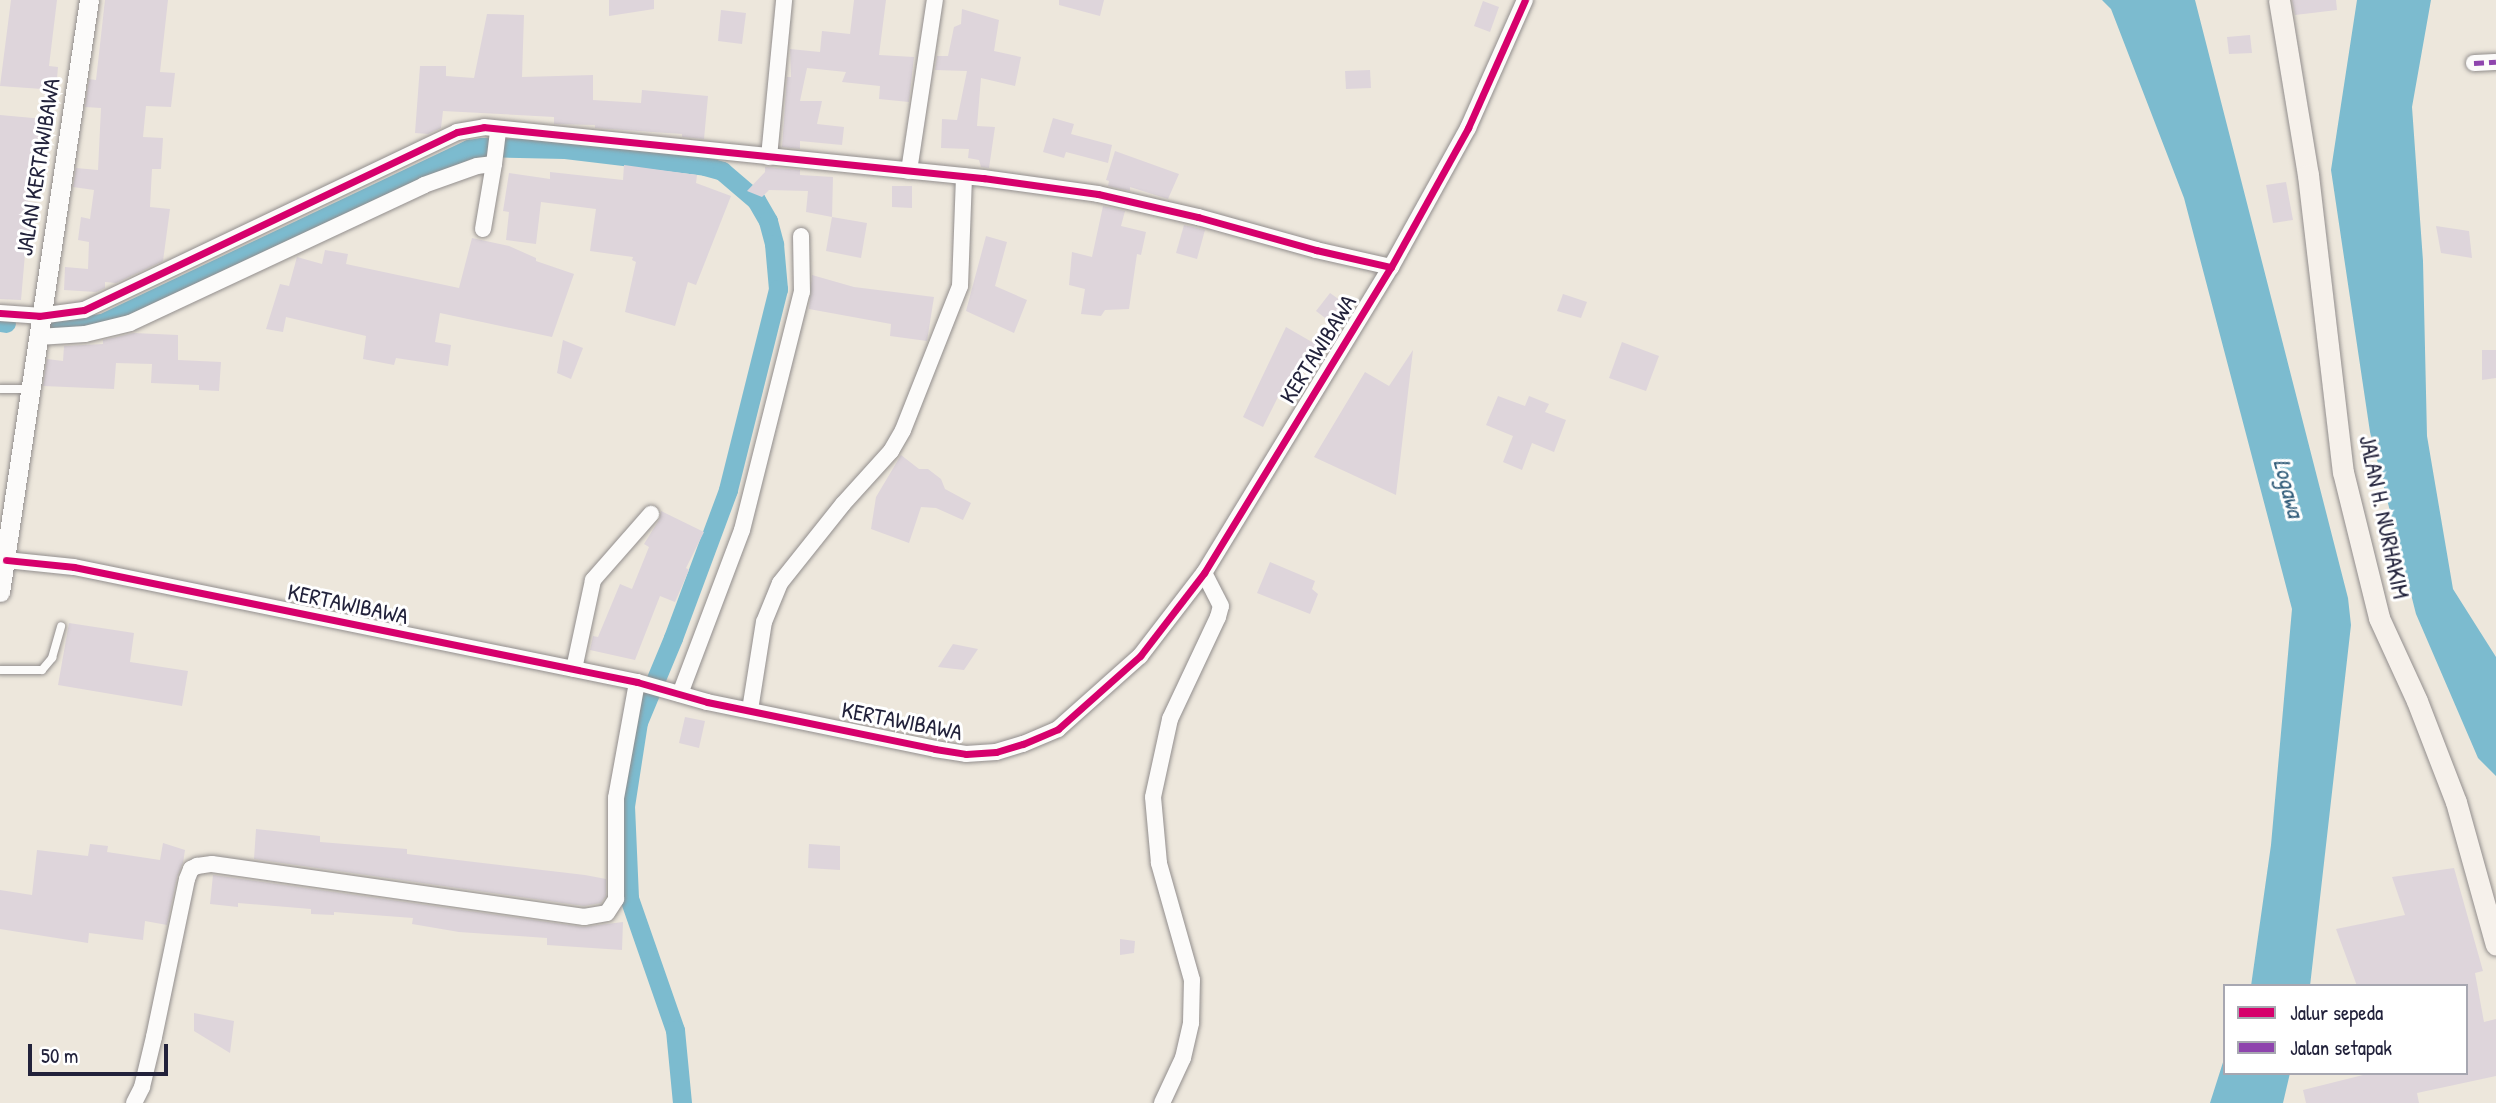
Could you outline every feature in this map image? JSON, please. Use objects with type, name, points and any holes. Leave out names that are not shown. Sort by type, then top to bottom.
[{"type":"main road","name":"JALAN H. NURHAKIM","points":[[2279,0],[2308,175],[2343,472],[2379,618],[2417,701],[2456,802],[2496,945]]},
{"type":"street","name":"JALAN KERTAWIBAWA","points":[[0,592],[3,559],[32,389],[39,316],[89,0]]},
{"type":"street","points":[[769,158],[784,0]]},
{"type":"street","points":[[909,171],[935,0]]},
{"type":"street","name":"KERTAWIBAWA","points":[[3,559],[74,567],[574,669],[640,683],[707,702],[956,753],[996,752],[1058,729],[1140,656],[1204,573],[1391,267],[1468,128],[1525,0]]},
{"type":"street","points":[[2474,63],[2496,62]]},
{"type":"street","points":[[38,337],[85,334],[130,323],[164,295],[457,132],[484,127],[498,131],[964,176],[1130,200],[1391,267]]},
{"type":"street","points":[[483,229],[498,131]]},
{"type":"street","points":[[0,313],[39,316],[164,295],[495,157]]},
{"type":"street","points":[[745,709],[764,622],[780,583],[843,504],[891,451],[903,430],[960,286],[964,176]]},
{"type":"street","points":[[675,692],[746,517],[802,292],[801,236]]},
{"type":"street","points":[[574,669],[593,580],[651,514]]},
{"type":"street","points":[[1162,1103],[1183,1058],[1191,1023],[1192,980],[1159,863],[1153,797],[1170,719],[1219,617],[1221,606],[1204,573]]},
{"type":"street","points":[[134,1103],[149,1056],[187,878],[191,869],[197,866],[212,864],[584,917],[607,913],[614,907],[617,890],[615,798],[640,683]]},
{"type":"lane","points":[[0,389],[32,389]]},
{"type":"lane","points":[[0,670],[42,670],[52,658],[61,626]]},
{"type":"water","name":"Logawa","points":[[2102,0],[2195,0],[2348,598],[2351,625],[2310,984],[2251,984],[2271,845],[2292,609],[2184,198],[2111,9]]},
{"type":"water","points":[[2357,0],[2431,0],[2412,107],[2423,261],[2427,436],[2453,589],[2496,657],[2496,776],[2478,758],[2416,614],[2370,432],[2331,170]]},
{"type":"water","points":[[2223,1062],[2223,1075],[2290,1075],[2283,1103],[2210,1103]]},
{"type":"building","points":[[11,0],[57,0],[49,66],[58,67],[56,90],[0,86]]},
{"type":"building","points":[[105,0],[168,0],[160,72],[175,73],[171,107],[146,106],[143,137],[163,138],[161,169],[152,169],[150,207],[170,209],[163,261],[116,283],[105,282],[105,288],[96,292],[64,290],[65,267],[88,269],[89,242],[78,240],[81,217],[90,219],[94,190],[73,187],[76,168],[98,170],[101,108],[85,107],[89,79],[96,80]]},
{"type":"building","points":[[609,0],[654,0],[654,9],[609,16]]},
{"type":"building","points":[[854,0],[886,0],[879,55],[914,57],[909,102],[879,99],[880,86],[842,82],[846,72],[807,68],[800,101],[822,101],[817,124],[844,127],[842,145],[800,141],[800,149],[782,147],[787,77],[791,77],[790,49],[820,52],[822,31],[850,34]]},
{"type":"building","points":[[1059,0],[1104,0],[1100,16],[1059,5]]},
{"type":"building","points":[[2292,0],[2336,0],[2337,10],[2295,15]]},
{"type":"building","points":[[1483,1],[1499,7],[1490,32],[1474,26]]},
{"type":"building","points":[[962,9],[999,20],[994,51],[1021,57],[1015,86],[981,78],[977,126],[995,127],[989,168],[981,167],[979,160],[968,158],[969,149],[941,148],[942,119],[957,120],[967,71],[935,70],[937,56],[948,56],[954,27],[961,24]]},
{"type":"building","points":[[721,10],[746,13],[742,44],[718,41]]},
{"type":"building","points":[[487,14],[524,15],[522,77],[593,75],[593,100],[641,103],[642,90],[708,96],[704,139],[682,137],[682,134],[595,128],[595,125],[554,124],[554,117],[443,111],[441,128],[428,134],[415,133],[420,66],[446,66],[446,76],[474,78]]},
{"type":"building","points":[[2250,35],[2252,53],[2229,54],[2227,37]]},
{"type":"building","points":[[1370,70],[1371,88],[1346,89],[1345,71]]},
{"type":"building","points":[[0,115],[44,119],[41,147],[33,147],[28,201],[38,203],[29,254],[25,254],[21,300],[0,299]]},
{"type":"building","points":[[1053,118],[1074,124],[1071,134],[1112,145],[1108,163],[1066,152],[1064,158],[1043,152]]},
{"type":"building","points":[[1115,151],[1179,174],[1168,199],[1130,187],[1130,191],[1108,186],[1109,181],[1106,180]]},
{"type":"building","points":[[624,165],[697,175],[696,183],[731,196],[696,285],[688,282],[675,326],[625,312],[636,262],[632,260],[633,257],[590,251],[596,209],[541,202],[536,244],[506,240],[509,212],[503,211],[509,173],[550,179],[550,172],[623,180]]},
{"type":"building","points":[[765,167],[800,170],[800,175],[833,177],[832,217],[806,212],[808,191],[769,190],[762,197],[747,191],[765,172]]},
{"type":"building","points":[[2286,182],[2293,220],[2273,223],[2266,185]]},
{"type":"building","points":[[892,186],[912,186],[912,208],[892,207]]},
{"type":"building","points":[[1103,206],[1125,211],[1121,226],[1146,232],[1141,255],[1137,254],[1129,309],[1105,310],[1101,316],[1081,314],[1085,289],[1069,285],[1072,252],[1092,257]]},
{"type":"building","points":[[832,217],[867,223],[861,258],[826,251]]},
{"type":"building","points":[[1184,225],[1205,230],[1197,259],[1176,253]]},
{"type":"building","points":[[2436,226],[2469,231],[2472,258],[2441,253]]},
{"type":"building","points":[[986,236],[1007,242],[995,286],[1027,300],[1014,333],[966,311]]},
{"type":"building","points":[[472,238],[509,246],[536,258],[536,261],[574,274],[552,337],[440,313],[435,342],[451,345],[448,366],[396,358],[394,365],[363,359],[366,336],[286,317],[283,332],[266,329],[280,284],[289,286],[297,257],[322,264],[325,250],[348,254],[346,264],[459,288]]},
{"type":"building","points":[[812,275],[854,287],[934,297],[927,341],[890,336],[891,324],[809,309]]},
{"type":"building","points":[[1330,293],[1351,308],[1337,327],[1316,311]]},
{"type":"building","points":[[1563,294],[1587,302],[1581,318],[1557,311]]},
{"type":"building","points":[[1286,327],[1324,349],[1313,367],[1308,364],[1295,388],[1285,383],[1263,427],[1243,417]]},
{"type":"building","points":[[134,333],[178,335],[178,360],[221,362],[219,391],[199,390],[199,385],[151,383],[152,364],[116,363],[114,389],[43,386],[47,359],[63,361],[64,346],[103,344],[103,340]]},
{"type":"building","points":[[563,340],[583,348],[571,379],[557,373]]},
{"type":"building","points":[[1622,342],[1659,356],[1646,391],[1609,378]]},
{"type":"building","points":[[1413,350],[1396,495],[1314,457],[1365,372],[1389,386]]},
{"type":"building","points":[[2482,350],[2496,350],[2496,378],[2482,380]]},
{"type":"building","points":[[1498,396],[1525,406],[1529,396],[1549,404],[1545,412],[1566,420],[1554,452],[1532,443],[1522,470],[1503,462],[1513,436],[1486,425]]},
{"type":"building","points":[[901,455],[919,469],[928,469],[941,479],[945,489],[971,503],[963,520],[936,508],[921,507],[909,543],[871,529],[876,497]]},
{"type":"building","points":[[661,511],[704,532],[686,568],[689,570],[675,602],[660,596],[635,660],[590,650],[593,636],[598,637],[620,584],[632,589],[649,547],[644,544],[659,520]]},
{"type":"building","points":[[1270,562],[1315,581],[1312,589],[1318,594],[1310,614],[1257,593]]},
{"type":"building","points":[[69,623],[134,633],[130,662],[188,671],[182,706],[58,685]]},
{"type":"building","points":[[953,644],[978,649],[964,670],[938,667]]},
{"type":"building","points":[[685,717],[705,721],[699,748],[679,743]]},
{"type":"building","points":[[256,829],[320,836],[320,842],[407,849],[407,854],[606,879],[606,896],[601,903],[584,906],[254,859]]},
{"type":"building","points":[[163,843],[185,850],[183,863],[177,877],[167,925],[145,921],[143,940],[89,933],[88,943],[0,929],[0,890],[32,895],[37,850],[88,856],[90,844],[108,846],[107,852],[160,860]]},
{"type":"building","points":[[809,844],[840,846],[840,870],[808,868]]},
{"type":"building","points":[[2454,868],[2483,971],[2475,973],[2484,1022],[2496,1019],[2496,1076],[2417,1093],[2419,1103],[2306,1103],[2303,1090],[2363,1075],[2468,1075],[2468,984],[2356,984],[2336,929],[2405,915],[2392,877]]},
{"type":"building","points":[[213,875],[583,927],[623,922],[622,950],[547,945],[547,938],[459,932],[412,924],[413,918],[334,912],[334,915],[311,914],[311,909],[238,903],[238,907],[210,904]]},
{"type":"building","points":[[1120,939],[1135,941],[1134,953],[1120,955]]},
{"type":"building","points":[[194,1013],[234,1021],[230,1053],[194,1031]]},
{"type":"waterway","points":[[51,329],[102,323],[469,149],[565,149],[705,166],[722,171],[756,200],[768,221],[774,244],[778,289],[728,490],[673,638],[638,722],[625,806],[629,898],[675,1030],[682,1103]]},
{"type":"waterway","points":[[0,322],[6,323]]},
{"type":"marked path","points":[[2474,63],[2496,62]]},
{"type":"cycle path","points":[[6,560],[74,567],[637,682],[707,702],[935,749],[966,754],[996,752],[1023,744],[1058,729],[1140,656],[1204,573],[1391,267],[1468,128],[1525,0]]},
{"type":"cycle path","points":[[0,313],[39,316],[84,310],[457,132],[484,127],[983,178],[1098,194],[1391,267]]}]
